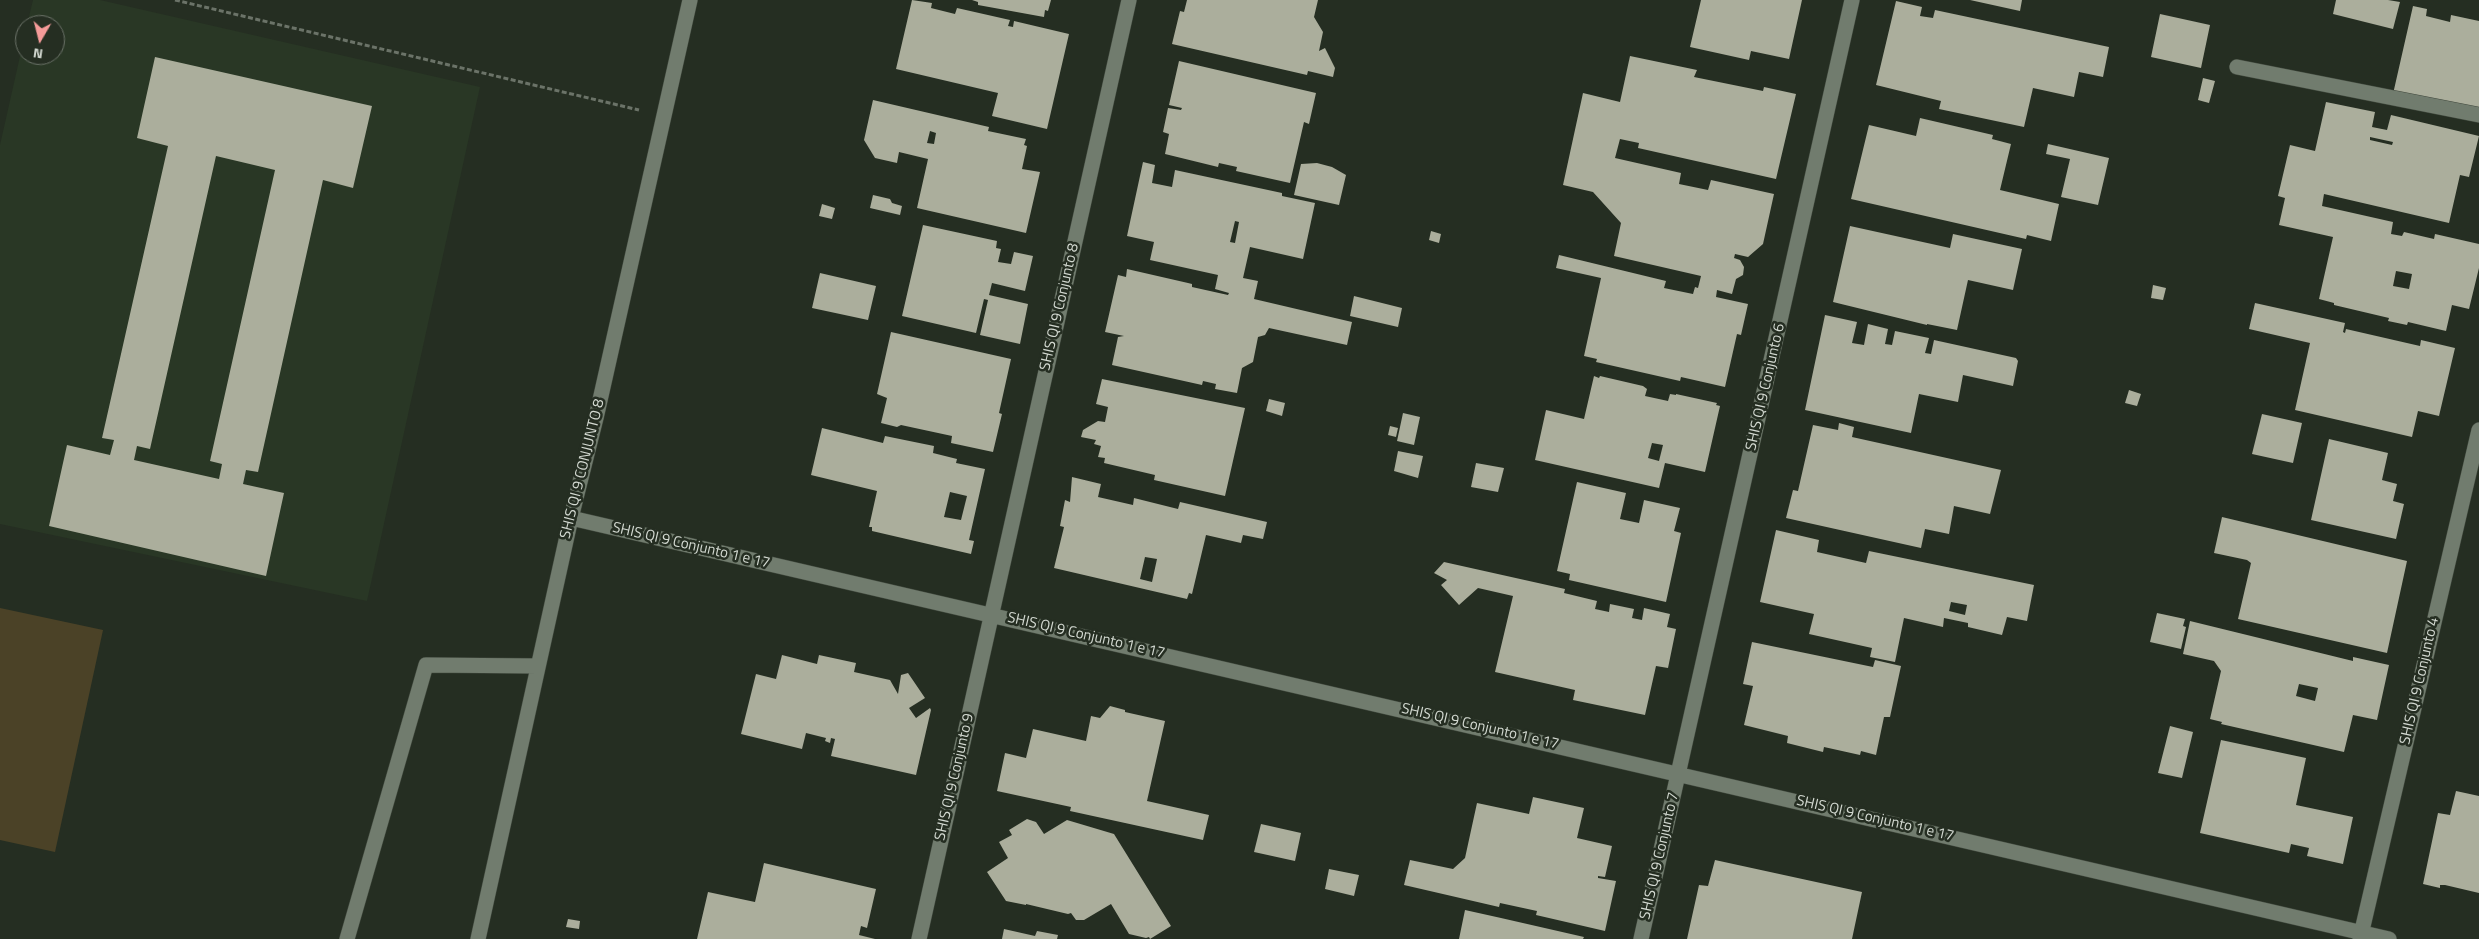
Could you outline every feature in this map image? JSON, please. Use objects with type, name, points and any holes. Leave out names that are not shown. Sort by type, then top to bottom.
[{"type":"street","name":"SHIS QI 9 CONJUNTO 8","points":[[478,939],[571,518],[596,418],[690,0]]},
{"type":"street","name":"SHIS QI 9 Conjunto 8","points":[[992,615],[1129,0]]},
{"type":"street","name":"SHIS QI 9 Conjunto 6","points":[[1680,773],[1852,0]]},
{"type":"street","points":[[2236,67],[2479,115]]},
{"type":"street","name":"SHIS QI 9 Conjunto 4","points":[[2361,936],[2479,430]]},
{"type":"street","name":"SHIS QI 9 Conjunto 1 e 17","points":[[571,518],[1680,773],[2361,936],[2389,939]]},
{"type":"street","name":"SHIS QI 9 Conjunto 9","points":[[919,939],[992,615]]},
{"type":"street","points":[[348,939],[426,665],[538,666]]},
{"type":"street","name":"SHIS QI 9 Conjunto 7","points":[[1641,939],[1680,773]]},
{"type":"path","points":[[175,0],[664,115]]},
{"type":"shaded area","points":[[33,0],[100,0],[480,87],[367,601],[0,524],[0,145],[18,65],[65,65],[65,15],[29,15]]},
{"type":"shaded area","points":[[0,608],[103,630],[55,852],[0,840]]},
{"type":"building","points":[[912,0],[932,3],[931,8],[955,14],[957,8],[1010,20],[1008,26],[1013,27],[1014,21],[1069,34],[1047,129],[992,116],[998,93],[896,69]]},
{"type":"building","points":[[972,0],[1051,0],[1048,11],[1045,10],[1044,17],[978,5],[978,2]]},
{"type":"building","points":[[1187,0],[1318,0],[1314,17],[1323,32],[1319,51],[1325,48],[1335,68],[1333,77],[1308,71],[1307,75],[1172,44],[1180,11],[1184,12]]},
{"type":"building","points":[[1701,0],[1802,0],[1789,59],[1751,51],[1749,60],[1690,47]]},
{"type":"building","points":[[1970,0],[2022,0],[2020,11]]},
{"type":"building","points":[[2336,0],[2388,0],[2400,2],[2393,29],[2333,14]]},
{"type":"building","points":[[1896,1],[1922,7],[1920,16],[1933,18],[1935,10],[2109,47],[2103,77],[2079,72],[2074,97],[2033,88],[2024,127],[1939,109],[1941,101],[1876,85]]},
{"type":"building","points":[[2413,6],[2427,9],[2426,16],[2450,22],[2451,15],[2479,21],[2479,119],[2393,94]]},
{"type":"building","points":[[2160,14],[2210,25],[2201,68],[2151,57]]},
{"type":"building","points":[[1630,56],[1697,70],[1694,77],[1763,91],[1764,87],[1796,94],[1776,179],[1638,148],[1639,143],[1620,139],[1615,158],[1681,173],[1679,184],[1708,190],[1711,180],[1774,194],[1763,244],[1748,257],[1735,254],[1734,258],[1740,260],[1744,267],[1743,275],[1736,279],[1732,294],[1717,290],[1716,297],[1748,304],[1741,335],[1737,334],[1725,387],[1681,377],[1680,381],[1596,362],[1597,359],[1584,356],[1601,278],[1556,268],[1559,255],[1666,281],[1664,288],[1693,294],[1695,287],[1698,288],[1701,276],[1614,256],[1621,223],[1593,192],[1563,185],[1583,93],[1620,102]]},
{"type":"building","points":[[155,57],[372,106],[353,188],[323,180],[258,472],[246,470],[243,484],[284,493],[266,576],[49,526],[67,445],[110,455],[114,440],[102,438],[168,146],[137,138]],"holes":[[[216,156],[275,170],[210,461],[222,464],[219,479],[134,460],[137,446],[150,449]]]},
{"type":"building","points":[[1179,61],[1316,93],[1309,124],[1304,122],[1290,183],[1236,171],[1237,167],[1219,163],[1218,167],[1165,154],[1169,134],[1163,132],[1168,108],[1181,110],[1182,108],[1169,105]]},
{"type":"building","points":[[2203,78],[2215,81],[2209,103],[2198,100]]},
{"type":"building","points":[[873,100],[989,127],[988,131],[1026,139],[1024,145],[1027,146],[1022,169],[1040,172],[1026,233],[917,208],[928,159],[899,152],[897,163],[875,158],[864,140]],"holes":[[[930,131],[936,133],[934,144],[927,143]]]},
{"type":"building","points":[[2326,102],[2375,112],[2372,127],[2387,130],[2391,115],[2479,136],[2469,177],[2460,175],[2449,223],[2324,194],[2322,206],[2393,222],[2391,234],[2402,236],[2404,232],[2434,239],[2435,234],[2479,244],[2479,268],[2469,309],[2452,305],[2446,331],[2408,322],[2407,325],[2388,321],[2389,318],[2334,305],[2334,303],[2319,299],[2333,237],[2279,225],[2285,198],[2278,196],[2290,145],[2315,151]],"holes":[[[2370,137],[2393,142],[2392,145],[2370,140]],[[2396,271],[2412,274],[2409,289],[2393,286]]]},
{"type":"building","points":[[1920,118],[1993,135],[1992,139],[2011,144],[2000,190],[2059,204],[2051,241],[2027,235],[2026,239],[1851,199],[1869,125],[1916,136]]},
{"type":"building","points":[[2048,144],[2109,158],[2098,205],[2061,197],[2070,159],[2046,154]]},
{"type":"building","points":[[1143,162],[1155,165],[1152,183],[1172,187],[1175,170],[1282,193],[1282,196],[1315,203],[1303,259],[1250,247],[1243,278],[1258,281],[1254,299],[1352,322],[1347,345],[1269,328],[1265,335],[1258,337],[1253,362],[1242,368],[1237,393],[1215,389],[1216,384],[1203,381],[1202,385],[1112,365],[1118,337],[1124,336],[1105,332],[1118,275],[1126,277],[1127,269],[1192,284],[1192,287],[1228,295],[1229,293],[1215,289],[1218,275],[1150,260],[1154,242],[1127,236]],"holes":[[[1235,221],[1239,222],[1235,243],[1230,242]]]},
{"type":"building","points":[[1317,163],[1332,167],[1346,175],[1339,205],[1294,195],[1301,164]]},
{"type":"building","points":[[873,195],[890,199],[892,203],[902,206],[900,215],[870,208]]},
{"type":"building","points":[[822,204],[835,208],[832,219],[819,216]]},
{"type":"building","points":[[923,225],[997,241],[996,248],[1001,249],[998,262],[1011,264],[1014,252],[1033,256],[1025,291],[992,283],[989,295],[1028,304],[1020,344],[980,335],[988,300],[984,299],[976,333],[902,316]]},
{"type":"building","points":[[1850,226],[1950,248],[1953,234],[2022,249],[2013,290],[1968,280],[1957,330],[1927,325],[1833,302]]},
{"type":"building","points":[[1431,231],[1441,234],[1439,243],[1429,240]]},
{"type":"building","points":[[820,273],[876,286],[868,320],[812,308]]},
{"type":"building","points":[[2153,285],[2166,288],[2163,300],[2151,298]]},
{"type":"building","points":[[1354,296],[1402,308],[1398,327],[1350,316]]},
{"type":"building","points":[[2255,303],[2345,323],[2343,332],[2345,333],[2346,329],[2420,346],[2421,340],[2455,348],[2439,416],[2418,411],[2412,437],[2295,410],[2310,343],[2249,329]]},
{"type":"building","points":[[1825,315],[1857,322],[1852,343],[1864,345],[1868,324],[1888,329],[1885,344],[1892,345],[1895,331],[1929,338],[1925,353],[1931,354],[1934,340],[2016,358],[2018,361],[2013,386],[1963,375],[1958,402],[1919,394],[1911,433],[1805,410]]},
{"type":"building","points":[[891,332],[1011,359],[999,413],[1002,414],[993,452],[951,443],[952,436],[901,425],[897,427],[881,423],[887,398],[877,394]]},
{"type":"building","points":[[1594,376],[1643,386],[1647,389],[1645,396],[1668,401],[1670,394],[1676,394],[1717,403],[1716,405],[1720,406],[1705,472],[1665,463],[1659,488],[1535,460],[1546,410],[1584,419]],"holes":[[[1652,443],[1663,445],[1659,461],[1648,458]]]},
{"type":"building","points":[[1102,379],[1245,408],[1225,496],[1154,480],[1155,475],[1104,463],[1105,458],[1098,457],[1101,446],[1094,444],[1096,440],[1081,437],[1083,430],[1098,421],[1105,422],[1108,407],[1096,404]]},
{"type":"building","points":[[2129,390],[2141,394],[2137,406],[2125,403]]},
{"type":"building","points":[[1269,399],[1285,403],[1282,416],[1266,411]]},
{"type":"building","points":[[1403,413],[1420,417],[1414,445],[1397,441]]},
{"type":"building","points":[[2262,414],[2302,423],[2293,463],[2252,454]]},
{"type":"building","points":[[1839,423],[1854,427],[1852,437],[2001,470],[1990,514],[1954,506],[1949,534],[1925,529],[1921,548],[1786,518],[1793,490],[1798,491],[1813,425],[1838,430]]},
{"type":"building","points":[[1390,426],[1398,428],[1396,437],[1388,435]]},
{"type":"building","points":[[822,428],[883,443],[885,436],[934,446],[933,453],[957,459],[956,463],[985,469],[969,540],[974,541],[971,554],[872,531],[872,527],[869,527],[877,491],[811,475]],"holes":[[[950,492],[967,496],[961,520],[944,517]]]},
{"type":"building","points":[[2329,439],[2388,453],[2382,480],[2397,484],[2393,501],[2404,504],[2396,539],[2311,520]]},
{"type":"building","points":[[1398,451],[1423,456],[1418,478],[1394,471]]},
{"type":"building","points":[[1476,463],[1504,468],[1498,492],[1471,487]]},
{"type":"building","points":[[1072,477],[1101,484],[1098,497],[1133,505],[1134,498],[1178,509],[1180,502],[1267,522],[1263,539],[1243,535],[1241,543],[1206,535],[1192,594],[1189,593],[1187,599],[1054,568],[1064,527],[1060,526],[1065,500],[1070,502]],"holes":[[[1145,557],[1157,559],[1152,582],[1140,579]]]},
{"type":"building","points":[[1577,482],[1626,493],[1620,519],[1639,523],[1644,500],[1680,508],[1674,531],[1681,533],[1666,602],[1569,580],[1570,574],[1557,571]]},
{"type":"building","points":[[2222,517],[2407,561],[2387,653],[2238,619],[2251,563],[2247,560],[2214,553]]},
{"type":"building","points":[[1776,530],[1819,540],[1817,552],[1866,563],[1869,551],[2034,585],[2027,621],[2007,617],[2002,635],[1968,627],[1968,623],[1944,618],[1943,627],[1904,618],[1895,662],[1870,657],[1872,648],[1809,634],[1814,614],[1760,602]],"holes":[[[1951,602],[1967,605],[1965,615],[1949,611]]]},
{"type":"building","points":[[1444,562],[1565,589],[1564,593],[1597,601],[1595,609],[1609,612],[1610,604],[1634,609],[1632,618],[1642,620],[1644,608],[1670,614],[1667,627],[1676,629],[1668,668],[1656,666],[1645,715],[1573,700],[1575,690],[1495,672],[1513,596],[1478,588],[1459,605],[1441,585],[1447,580],[1434,573]]},
{"type":"building","points":[[2157,613],[2185,619],[2183,626],[2186,627],[2181,649],[2150,642]]},
{"type":"building","points":[[2190,621],[2353,661],[2353,657],[2389,665],[2377,720],[2353,715],[2344,752],[2221,724],[2222,722],[2210,719],[2221,671],[2214,661],[2183,654]],"holes":[[[2299,684],[2318,688],[2315,701],[2296,696]]]},
{"type":"building","points":[[1752,642],[1873,667],[1875,660],[1901,666],[1890,717],[1884,717],[1876,755],[1861,751],[1860,755],[1824,747],[1823,752],[1787,743],[1788,736],[1744,725],[1753,686],[1743,684]]},
{"type":"building","points":[[782,655],[817,664],[819,655],[856,663],[854,672],[890,680],[898,694],[901,675],[908,673],[925,698],[909,708],[916,718],[930,708],[931,710],[916,775],[831,756],[835,739],[831,738],[830,743],[825,741],[826,738],[806,733],[802,749],[741,734],[756,674],[776,679]]},
{"type":"building","points":[[1110,706],[1125,710],[1125,712],[1165,721],[1147,801],[1209,815],[1203,840],[1070,811],[1071,807],[997,791],[1005,753],[1026,758],[1033,729],[1086,741],[1091,716],[1100,718]]},
{"type":"building","points":[[2170,726],[2193,732],[2182,778],[2158,773]]},
{"type":"building","points":[[2221,740],[2306,758],[2296,805],[2353,817],[2343,864],[2307,856],[2309,848],[2291,844],[2289,853],[2200,833]]},
{"type":"building","points":[[2456,791],[2479,796],[2479,893],[2445,885],[2440,885],[2440,888],[2423,884],[2438,813],[2450,815]]},
{"type":"building","points":[[1533,797],[1584,808],[1577,838],[1612,846],[1605,877],[1598,876],[1598,878],[1616,881],[1605,931],[1536,915],[1537,911],[1500,903],[1499,907],[1404,885],[1410,860],[1453,869],[1465,858],[1477,803],[1529,814]]},
{"type":"building","points":[[1027,819],[1036,822],[1044,834],[1067,820],[1114,834],[1171,926],[1150,939],[1149,937],[1129,934],[1111,904],[1084,920],[1076,920],[1071,913],[1068,914],[1006,901],[987,872],[1008,858],[999,842],[1012,835],[1009,830]]},
{"type":"building","points":[[1261,824],[1301,833],[1295,861],[1254,852]]},
{"type":"building","points":[[1715,860],[1862,892],[1852,939],[1687,939],[1699,885],[1708,886]]},
{"type":"building","points":[[764,863],[876,889],[867,928],[861,926],[859,935],[875,939],[697,939],[708,892],[755,902]]},
{"type":"building","points":[[1329,869],[1359,875],[1354,896],[1325,889]]},
{"type":"building","points":[[1465,910],[1584,937],[1583,939],[1459,939]]},
{"type":"building","points":[[568,919],[580,921],[579,929],[566,927]]},
{"type":"building","points":[[1004,929],[1035,936],[1037,931],[1058,935],[1057,939],[1002,939]]}]
